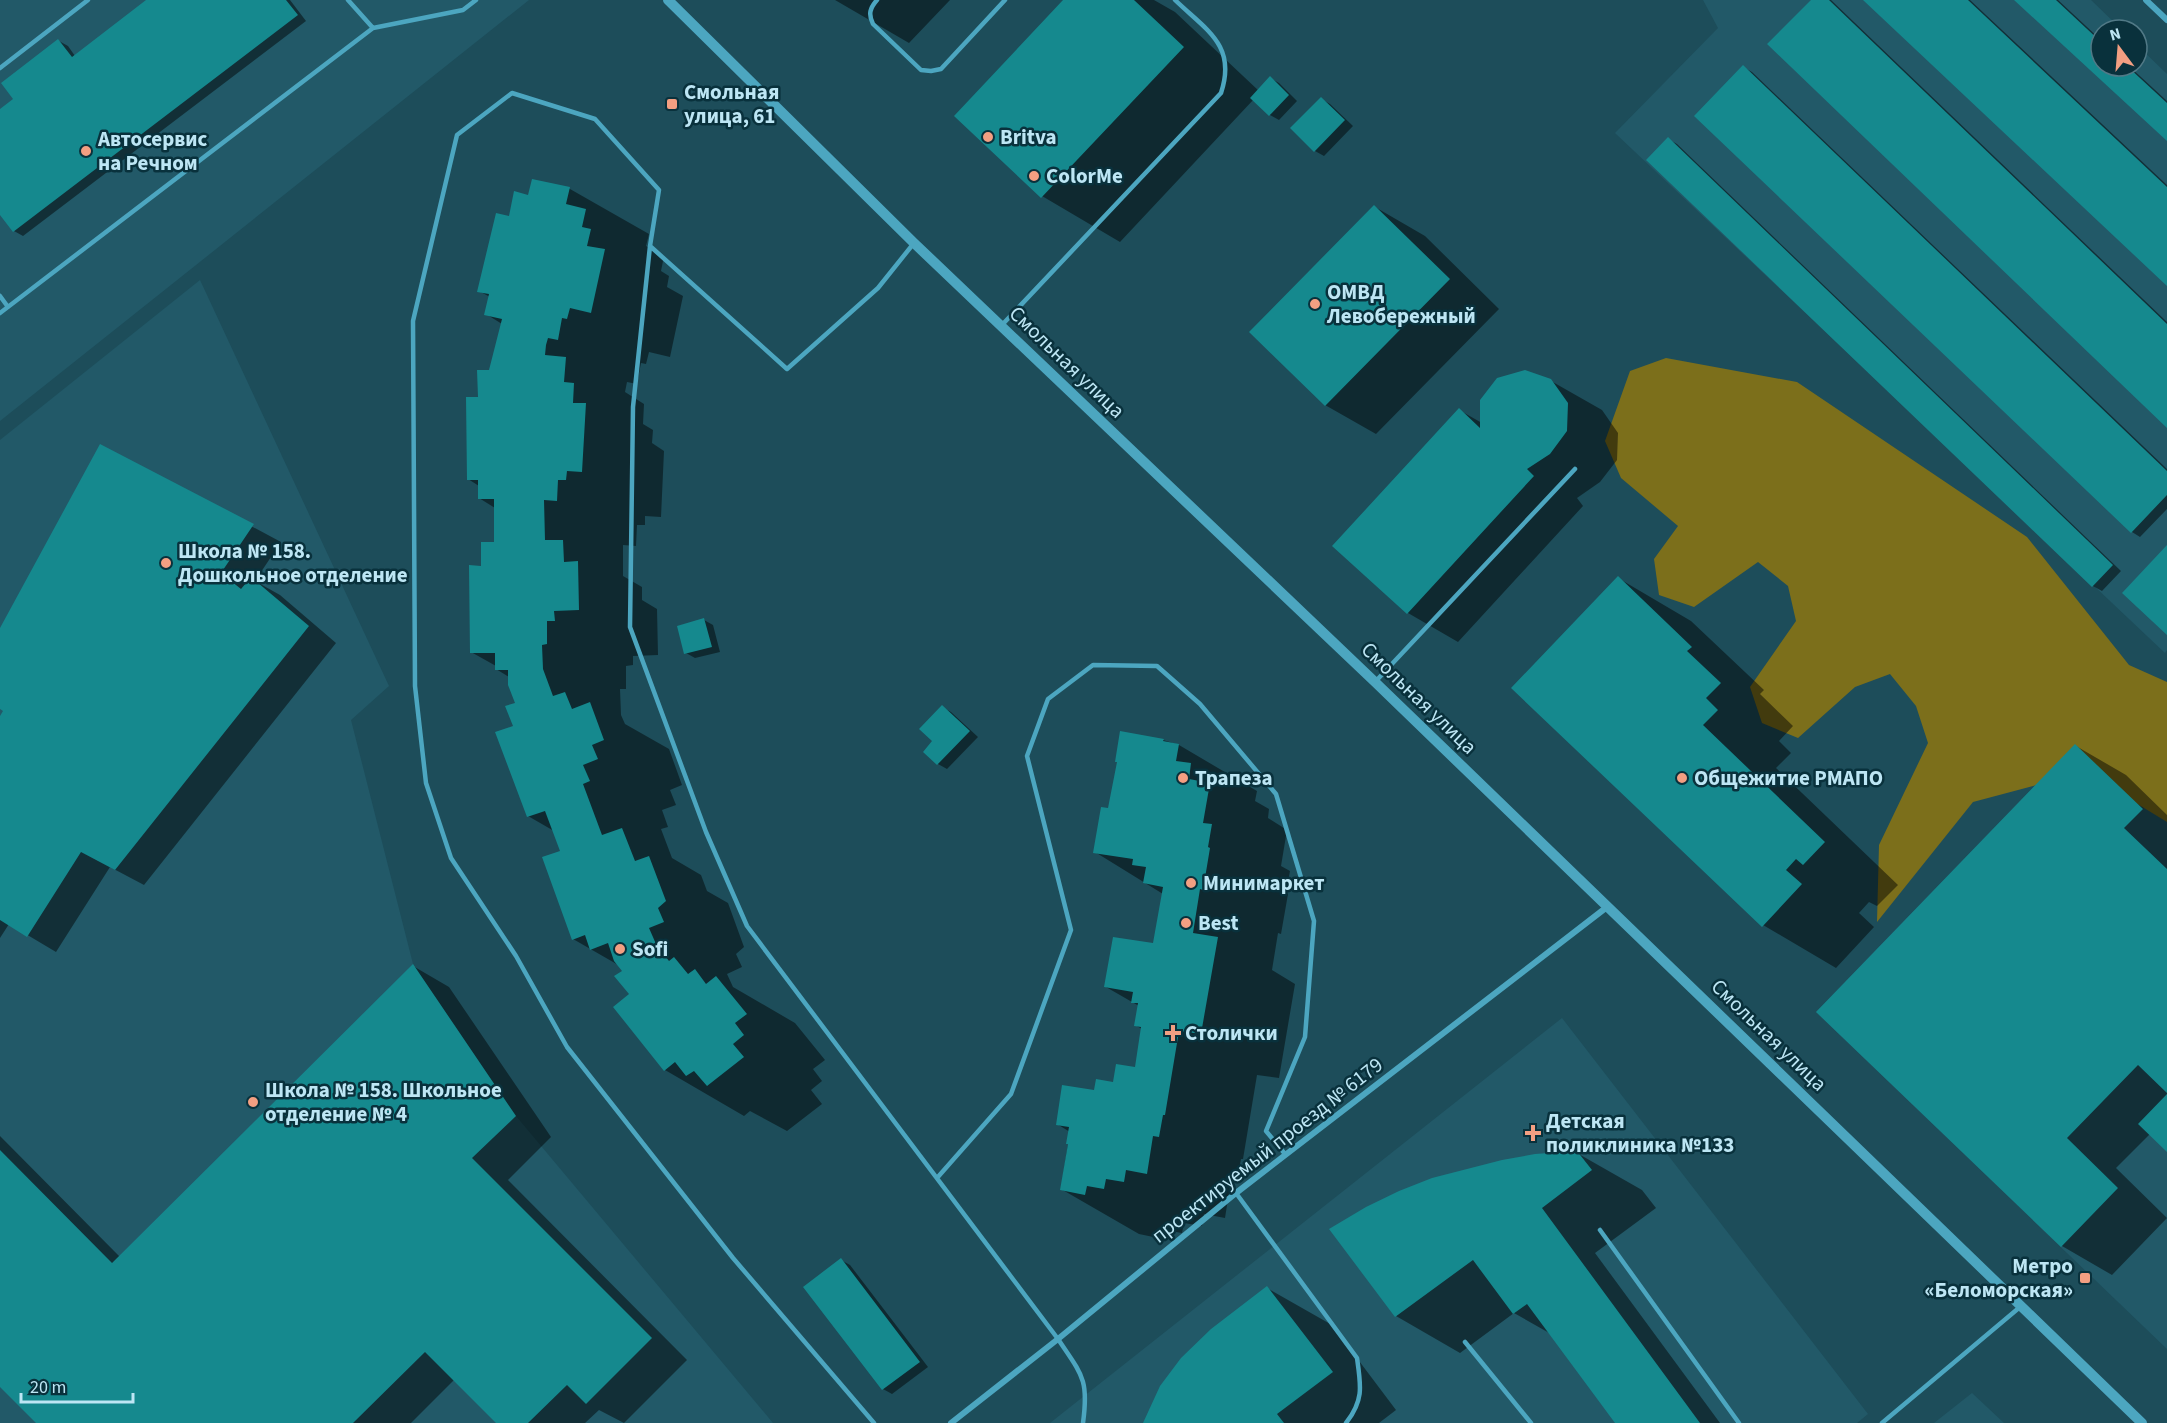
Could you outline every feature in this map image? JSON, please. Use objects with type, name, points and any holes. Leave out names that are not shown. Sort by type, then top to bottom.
[{"type":"street","name":"Смольная улица","points":[[668,0],[914,243],[1375,682],[2142,1423]]},
{"type":"street","points":[[2146,0],[2167,20]]},
{"type":"street","name":"проектируемый проезд № 6179","points":[[951,1423],[1058,1339],[1236,1193],[1607,907]]},
{"type":"lane","points":[[0,68],[88,0]]},
{"type":"lane","points":[[348,0],[373,28]]},
{"type":"lane","points":[[0,313],[373,28],[463,10],[476,0]]},
{"type":"lane","points":[[878,0],[870,10],[873,24],[921,70],[931,71],[940,69],[1005,0]]},
{"type":"lane","points":[[1001,326],[1221,93],[1226,78],[1223,50],[1217,40],[1174,0]]},
{"type":"lane","points":[[874,1423],[733,1258],[567,1047],[516,956],[451,858],[426,783],[415,686],[413,321],[457,135],[512,93],[595,119],[659,190],[633,407],[630,627],[706,832],[747,926],[1058,1339],[1083,1377],[1086,1398],[1083,1423]]},
{"type":"lane","points":[[651,246],[787,369],[878,288],[914,243]]},
{"type":"lane","points":[[0,296],[8,307]]},
{"type":"lane","points":[[1375,682],[1575,469]]},
{"type":"lane","points":[[937,1178],[1011,1094],[1071,930],[1027,756],[1048,699],[1092,665],[1157,666],[1200,704],[1276,794],[1314,921],[1305,1037],[1266,1131],[1286,1154]]},
{"type":"lane","points":[[1236,1193],[1357,1358],[1361,1386],[1357,1409],[1346,1423]]},
{"type":"lane","points":[[1600,1230],[1739,1423]]},
{"type":"lane","points":[[1882,1423],[2022,1305]]},
{"type":"lane","points":[[1465,1342],[1531,1423]]},
{"type":"shaded area","points":[[0,0],[529,0],[0,421]]},
{"type":"shaded area","points":[[1703,0],[2091,0],[2110,18],[2089,18],[2089,78],[2149,78],[2149,57],[2167,74],[2167,650],[2165,653],[1615,133],[1718,28]]},
{"type":"shaded area","name":"Школа № 158. Школьное отделение № 4","points":[[200,280],[389,686],[351,720],[413,964],[516,1116],[773,1423],[0,1423],[0,440]]},
{"type":"shaded area","points":[[1666,358],[1797,382],[2027,537],[2129,665],[2167,682],[2167,822],[2085,772],[1973,802],[1877,922],[1879,845],[1928,743],[1916,706],[1890,674],[1855,687],[1798,738],[1762,723],[1750,687],[1796,621],[1788,586],[1758,562],[1694,607],[1659,595],[1654,559],[1678,526],[1621,478],[1605,441],[1630,371]]},
{"type":"shaded area","points":[[2075,744],[2143,809],[2167,785],[2167,1349],[1816,1012]]},
{"type":"shaded area","name":"Детская поликлиника №133","points":[[1562,1018],[1868,1414],[1857,1423],[1050,1423]]},
{"type":"shaded area","points":[[1972,1393],[2004,1423],[1934,1423]]},
{"type":"building","points":[[146,0],[286,0],[298,15],[13,232],[0,215],[0,109],[13,99],[1,83],[58,39],[72,57]]},
{"type":"building","points":[[1063,0],[1134,0],[1184,47],[1041,198],[954,116]]},
{"type":"building","points":[[1811,0],[1829,0],[2167,324],[2167,428],[1767,44]]},
{"type":"building","points":[[1863,0],[1968,0],[2167,187],[2167,286]]},
{"type":"building","points":[[2014,0],[2056,0],[2089,31],[2089,69]]},
{"type":"building","points":[[1743,65],[2167,471],[2167,495],[2131,533],[1694,116]]},
{"type":"building","points":[[1270,76],[1289,95],[1269,116],[1250,98]]},
{"type":"building","points":[[2099,78],[2140,78],[2167,103],[2167,141]]},
{"type":"building","points":[[1321,97],[1345,120],[1314,152],[1290,128]]},
{"type":"building","points":[[1668,137],[2113,565],[2092,587],[1646,160]]},
{"type":"building","points":[[532,179],[570,187],[566,204],[586,209],[582,227],[591,229],[587,246],[605,249],[591,313],[570,308],[567,319],[562,318],[558,340],[548,338],[546,345],[545,355],[566,357],[564,382],[574,383],[573,403],[586,403],[582,472],[567,471],[566,480],[558,480],[557,501],[544,500],[545,540],[563,540],[564,562],[578,561],[579,610],[554,611],[555,621],[547,621],[547,644],[542,645],[543,669],[553,696],[565,692],[572,709],[590,702],[604,740],[592,745],[598,759],[583,765],[590,781],[583,784],[602,835],[622,828],[635,861],[649,856],[666,901],[658,908],[664,922],[649,928],[656,944],[669,961],[674,957],[688,974],[695,969],[706,984],[716,976],[747,1014],[735,1023],[744,1035],[733,1044],[744,1057],[707,1086],[694,1071],[686,1076],[675,1062],[664,1071],[613,1007],[629,994],[614,976],[622,971],[614,961],[608,943],[590,950],[585,935],[572,940],[542,857],[560,851],[545,811],[527,817],[495,732],[513,726],[505,706],[515,703],[508,685],[508,670],[495,670],[495,653],[470,653],[469,565],[481,566],[481,542],[494,542],[494,499],[478,499],[478,480],[467,480],[466,397],[478,397],[477,370],[489,370],[502,319],[484,315],[489,294],[477,292],[496,213],[509,216],[514,191],[528,195]]},
{"type":"building","points":[[1374,205],[1450,279],[1325,406],[1249,332]]},
{"type":"building","points":[[1525,370],[1551,379],[1568,403],[1567,431],[1550,454],[1527,469],[1534,476],[1407,614],[1332,546],[1459,408],[1480,428],[1480,400],[1497,378]]},
{"type":"building","points":[[100,444],[254,524],[221,573],[241,589],[251,577],[309,626],[115,870],[81,852],[27,937],[0,920],[0,716],[3,711],[0,709],[0,628]]},
{"type":"building","points":[[2167,545],[2167,635],[2122,593]]},
{"type":"building","name":"Общежитие РМАПО","points":[[1618,576],[1692,647],[1687,651],[1721,683],[1706,698],[1718,710],[1703,725],[1825,842],[1803,865],[1796,859],[1786,870],[1802,884],[1762,927],[1511,688]]},
{"type":"building","points":[[704,618],[712,647],[684,654],[677,626]]},
{"type":"building","points":[[942,705],[970,731],[937,765],[923,752],[932,741],[919,729]]},
{"type":"building","points":[[1120,731],[1179,744],[1176,761],[1191,763],[1189,779],[1210,783],[1203,823],[1212,824],[1208,847],[1210,848],[1193,933],[1218,937],[1201,1034],[1179,1031],[1165,1115],[1163,1115],[1159,1137],[1153,1136],[1147,1174],[1126,1170],[1124,1182],[1106,1179],[1104,1189],[1087,1186],[1085,1195],[1060,1190],[1069,1127],[1056,1125],[1062,1085],[1094,1090],[1096,1079],[1113,1082],[1116,1064],[1135,1067],[1141,1027],[1134,1026],[1138,1003],[1131,1003],[1133,992],[1104,987],[1113,937],[1153,943],[1163,887],[1143,883],[1146,867],[1132,865],[1133,859],[1093,853],[1101,807],[1108,808],[1117,762],[1115,762]]},
{"type":"building","points":[[2075,744],[2143,809],[2124,828],[2167,869],[2167,1093],[2138,1065],[2067,1138],[2118,1188],[2061,1247],[1816,1012]]},
{"type":"building","points":[[413,964],[516,1116],[472,1158],[652,1338],[586,1404],[567,1385],[528,1423],[496,1423],[425,1352],[353,1423],[36,1423],[0,1387],[0,1150],[112,1263]]},
{"type":"building","points":[[2167,1094],[2167,1152],[2138,1124]]},
{"type":"building","points":[[1577,1151],[1592,1170],[1542,1208],[1700,1423],[1615,1423],[1527,1304],[1513,1314],[1473,1260],[1395,1317],[1329,1229],[1366,1207],[1432,1178],[1502,1160],[1535,1154]]},
{"type":"building","points":[[841,1258],[920,1362],[882,1390],[803,1287]]},
{"type":"building","points":[[1267,1286],[1333,1372],[1277,1414],[1284,1423],[1143,1423],[1160,1386],[1181,1358],[1211,1329]]},
{"type":"place","name":"Смольная улица, 61","points":[[672,104]]},
{"type":"place","name":"Britva","points":[[988,137]]},
{"type":"place","name":"Автосервис на Речном","points":[[86,151]]},
{"type":"place","name":"ColorMe","points":[[1034,176]]},
{"type":"place","name":"ОМВД Левобережный","points":[[1315,304]]},
{"type":"place","name":"Школа № 158. Дошкольное отделение","points":[[166,563]]},
{"type":"place","name":"Трапеза","points":[[1183,778]]},
{"type":"place","name":"Общежитие РМАПО","points":[[1682,778]]},
{"type":"place","name":"Минимаркет","points":[[1191,883]]},
{"type":"place","name":"Best","points":[[1186,923]]},
{"type":"place","name":"Sofi","points":[[620,949]]},
{"type":"place","name":"Столички","points":[[1173,1033]]},
{"type":"place","name":"Школа № 158. Школьное отделение № 4","points":[[253,1102]]},
{"type":"place","name":"Детская поликлиника №133","points":[[1533,1133]]},
{"type":"place","name":"Метро «Беломорская»","points":[[2085,1278]]}]
